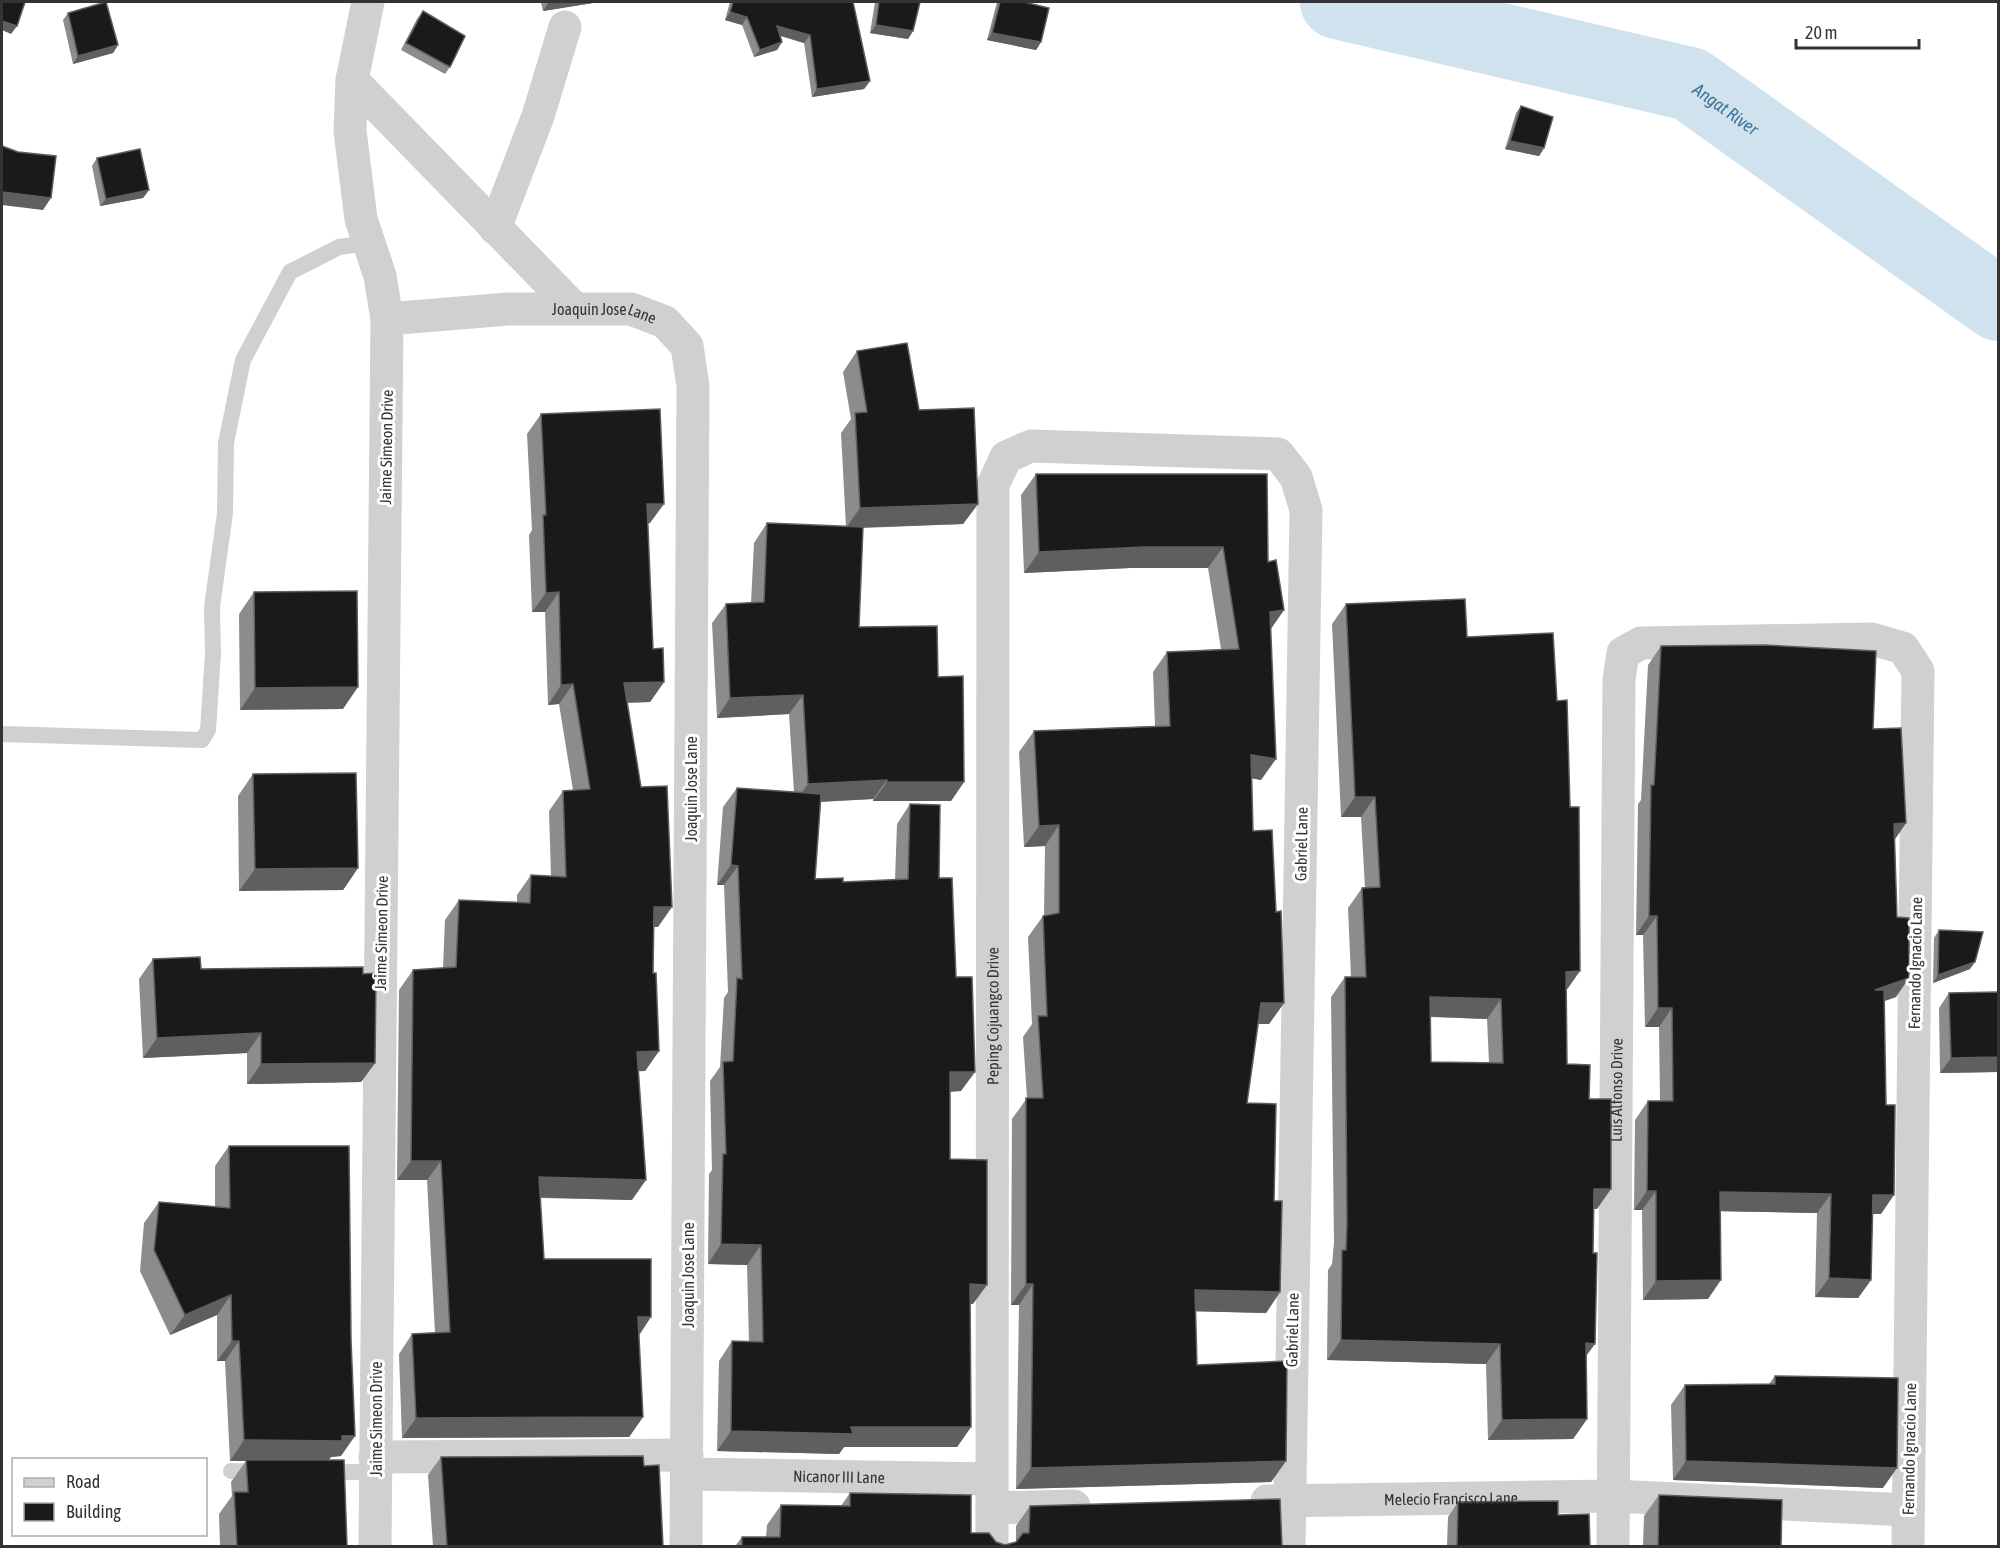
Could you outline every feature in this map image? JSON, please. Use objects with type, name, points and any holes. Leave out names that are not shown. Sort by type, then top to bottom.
[{"type":"street","name":"Jaime Simeon Drive","points":[[368,2],[352,80],[350,131],[361,219],[380,276],[387,319],[375,1546]]},
{"type":"street","points":[[495,228],[538,116],[565,27]]},
{"type":"street","points":[[352,80],[574,308]]},
{"type":"street","name":"Joaquin Jose Lane","points":[[387,319],[508,309],[632,309],[665,322],[687,346],[693,386],[686,1546]]},
{"type":"street","name":"Gabriel Lane","points":[[993,485],[1006,457],[1031,446],[1278,454],[1296,477],[1306,510],[1289,1546]]},
{"type":"street","name":"Peping Cojuangco Drive","points":[[992,1546],[993,485]]},
{"type":"street","name":"Fernando Ignacio Lane","points":[[1641,643],[1872,639],[1903,648],[1918,671],[1908,1546]]},
{"type":"street","name":"Luis Alfonso Drive","points":[[1613,1546],[1619,679],[1623,654],[1641,643]]},
{"type":"street","name":"Nicanor III Lane","points":[[375,1465],[687,1464],[1099,1505]]},
{"type":"street","name":"Melecio Francisco Lane","points":[[1242,1502],[1613,1496],[1908,1510]]},
{"type":"lane","points":[[2,735],[202,740],[208,730],[213,653],[212,607],[225,513],[226,443],[243,360],[290,272],[339,247],[369,243]]},
{"type":"lane","points":[[303,1472],[375,1465]]},
{"type":"lane","points":[[231,1471],[279,1472]]},
{"type":"building","points":[[2,2],[25,2],[17,26],[2,21]]},
{"type":"building","points":[[106,2],[118,45],[78,56],[68,13]]},
{"type":"building","points":[[733,2],[853,2],[870,81],[817,89],[810,35],[777,26],[782,42],[760,50],[747,17],[730,12]]},
{"type":"building","points":[[879,2],[920,2],[913,31],[876,25]]},
{"type":"building","points":[[1000,2],[1024,2],[1049,8],[1041,42],[992,33]]},
{"type":"building","points":[[423,11],[465,36],[450,67],[406,43]]},
{"type":"building","points":[[1521,106],[1553,117],[1544,148],[1510,141]]},
{"type":"building","points":[[2,146],[18,152],[56,156],[51,198],[2,192]]},
{"type":"building","points":[[140,149],[149,190],[106,199],[97,158]]},
{"type":"building","points":[[907,343],[919,410],[974,408],[978,504],[860,508],[855,413],[867,412],[857,351]]},
{"type":"building","points":[[660,409],[664,504],[647,504],[653,649],[663,648],[664,682],[624,683],[641,787],[667,786],[672,907],[654,907],[653,973],[656,973],[659,1051],[637,1052],[646,1180],[539,1177],[544,1259],[651,1259],[651,1317],[638,1317],[643,1417],[416,1418],[412,1334],[450,1332],[441,1161],[411,1161],[413,970],[456,967],[459,900],[530,903],[531,875],[566,877],[563,791],[590,789],[573,684],[561,685],[559,592],[546,593],[543,515],[546,515],[541,414]]},
{"type":"building","points":[[1036,474],[1267,474],[1268,562],[1276,560],[1284,610],[1270,612],[1276,759],[1251,755],[1253,831],[1272,830],[1276,912],[1281,911],[1284,1003],[1261,1003],[1247,1103],[1276,1104],[1274,1201],[1282,1201],[1280,1292],[1195,1290],[1197,1365],[1287,1361],[1286,1461],[1031,1468],[1033,1284],[1026,1284],[1026,1098],[1043,1098],[1038,1016],[1047,1016],[1043,916],[1059,913],[1059,825],[1039,826],[1034,731],[1170,726],[1167,652],[1239,649],[1223,547],[1144,547],[1039,552]]},
{"type":"building","points":[[767,523],[863,527],[859,627],[937,626],[938,677],[963,676],[964,782],[887,782],[887,780],[808,784],[803,695],[730,698],[726,604],[764,602]]},
{"type":"building","points":[[357,591],[358,687],[255,688],[254,592]]},
{"type":"building","points":[[1465,599],[1467,637],[1553,633],[1557,701],[1567,700],[1570,807],[1579,807],[1580,971],[1566,972],[1567,1064],[1590,1065],[1589,1099],[1611,1099],[1611,1189],[1594,1189],[1593,1253],[1597,1253],[1595,1344],[1586,1343],[1587,1419],[1502,1420],[1500,1344],[1341,1340],[1342,1250],[1346,1250],[1347,1223],[1345,977],[1366,977],[1362,888],[1380,887],[1375,797],[1355,797],[1346,604]],"holes":[[[1430,997],[1501,999],[1503,1063],[1431,1062]]]},
{"type":"building","points":[[1764,645],[1876,651],[1873,729],[1901,728],[1906,823],[1894,824],[1897,917],[1909,918],[1909,978],[1875,990],[1884,990],[1886,1105],[1895,1105],[1894,1195],[1873,1195],[1871,1280],[1829,1278],[1831,1194],[1720,1192],[1721,1280],[1656,1281],[1656,1191],[1647,1191],[1648,1101],[1673,1101],[1672,1008],[1658,1008],[1657,916],[1649,916],[1651,785],[1654,785],[1661,646]]},
{"type":"building","points":[[356,773],[358,868],[255,869],[253,774]]},
{"type":"building","points":[[737,788],[821,794],[815,879],[843,878],[843,882],[908,879],[910,804],[940,805],[939,878],[952,878],[956,977],[972,977],[975,1072],[950,1072],[950,1159],[987,1160],[987,1285],[970,1284],[971,1427],[851,1427],[853,1434],[731,1431],[732,1341],[763,1342],[761,1245],[721,1244],[723,1154],[726,1154],[723,1062],[733,1061],[737,978],[742,979],[738,866],[731,865]]},
{"type":"building","points":[[1939,930],[1983,932],[1975,962],[1938,975]]},
{"type":"building","points":[[200,957],[201,969],[363,967],[363,974],[376,973],[375,1063],[261,1064],[261,1033],[157,1038],[153,959]]},
{"type":"building","points":[[1998,992],[1998,1057],[1951,1058],[1949,993]]},
{"type":"building","points":[[229,1146],[349,1146],[351,1340],[355,1436],[342,1436],[342,1441],[244,1440],[239,1341],[232,1341],[231,1295],[185,1315],[154,1250],[159,1202],[230,1208]]},
{"type":"building","points":[[1775,1376],[1898,1378],[1897,1468],[1686,1461],[1685,1385],[1775,1384]]},
{"type":"building","points":[[643,1456],[644,1466],[659,1465],[663,1546],[447,1546],[441,1457]]},
{"type":"building","points":[[246,1460],[344,1460],[347,1546],[237,1546],[234,1492],[248,1492]]},
{"type":"building","points":[[850,1493],[971,1495],[971,1533],[989,1533],[996,1542],[1005,1545],[1016,1542],[1023,1533],[1029,1533],[1030,1506],[1280,1499],[1282,1546],[742,1546],[742,1537],[780,1537],[781,1505],[850,1506]]},
{"type":"building","points":[[1659,1495],[1782,1500],[1781,1546],[1658,1546]]},
{"type":"building","points":[[1558,1501],[1558,1515],[1589,1514],[1590,1546],[1457,1546],[1458,1502]]},
{"type":"waterway","name":"Angat River","points":[[1337,2],[1690,84],[1998,304]]}]
